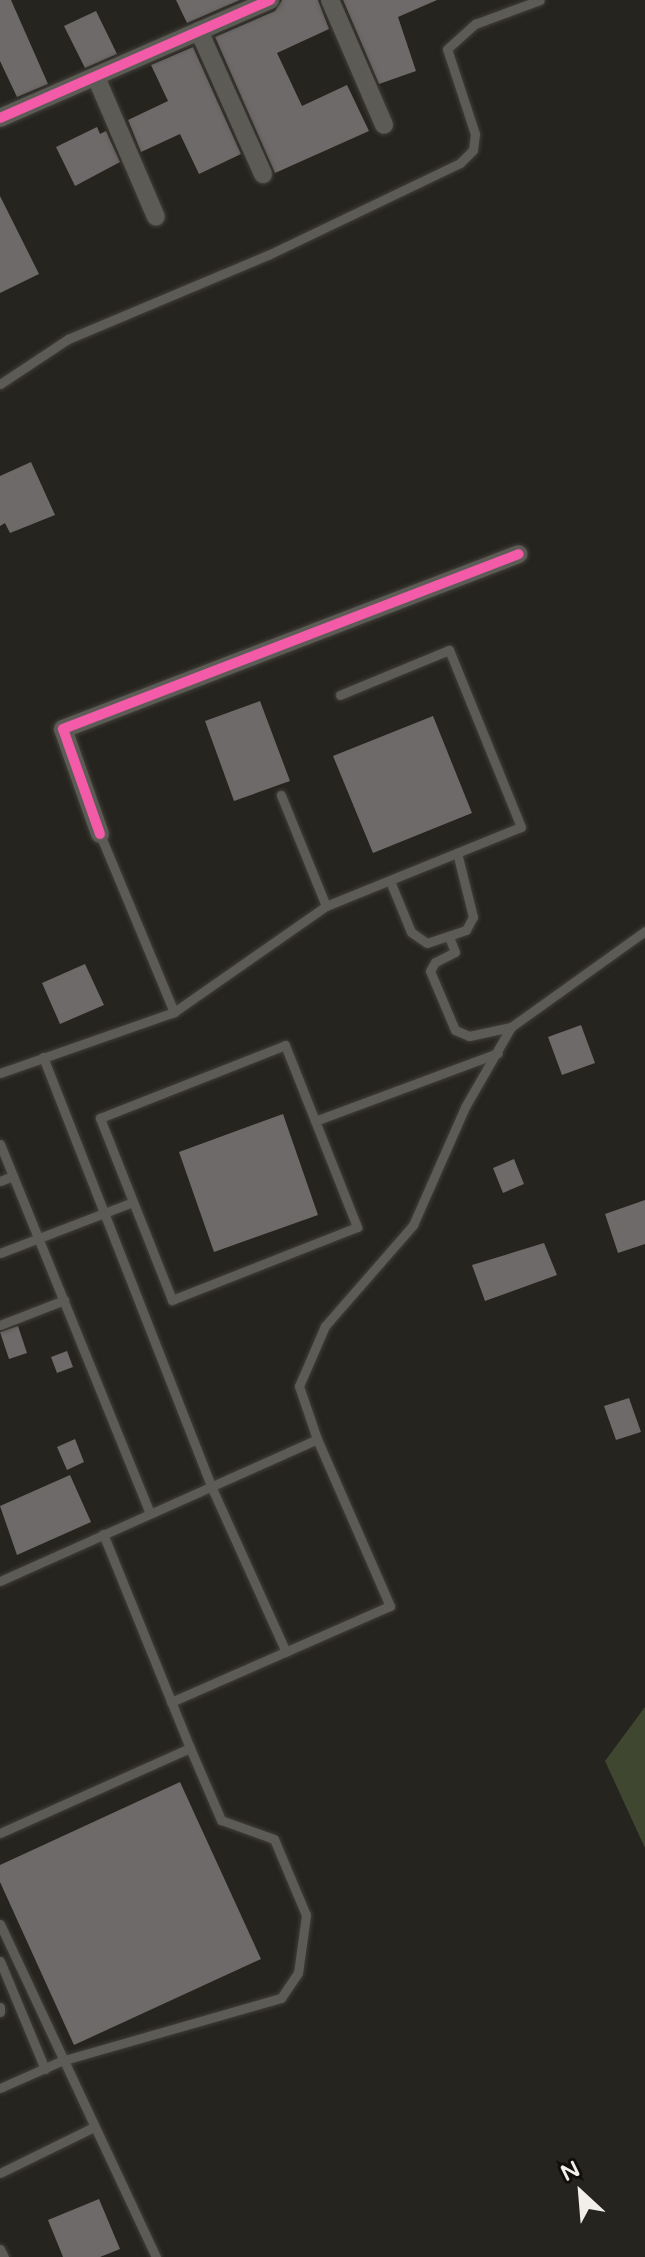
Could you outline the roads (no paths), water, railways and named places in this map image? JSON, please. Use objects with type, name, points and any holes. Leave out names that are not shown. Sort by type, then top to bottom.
[{"type":"street","points":[[0,118],[270,0]]},
{"type":"street","points":[[330,0],[384,125]]},
{"type":"street","points":[[199,31],[263,174]]},
{"type":"street","points":[[96,77],[156,217]]},
{"type":"street","points":[[100,834],[63,729],[519,554]]},
{"type":"lane","points":[[0,384],[68,339],[268,255],[460,163],[473,150],[475,134],[447,49],[475,24],[540,0]]},
{"type":"lane","points":[[0,1073],[174,1012],[326,906],[521,827],[449,650],[340,695]]},
{"type":"lane","points":[[281,795],[326,906]]},
{"type":"lane","points":[[100,834],[174,1012]]},
{"type":"lane","points":[[390,881],[411,932],[427,943],[466,930],[473,917],[457,853]]},
{"type":"lane","points":[[449,937],[455,952],[435,962],[430,971],[455,1030],[469,1036],[511,1027],[645,931]]},
{"type":"lane","points":[[171,1702],[390,1606],[317,1439],[299,1386],[325,1326],[413,1225],[465,1107],[511,1027]]},
{"type":"lane","points":[[285,1045],[315,1121],[357,1227],[172,1300],[100,1118],[285,1045]]},
{"type":"lane","points":[[315,1121],[498,1053]]},
{"type":"lane","points":[[43,1057],[211,1486],[286,1652]]},
{"type":"lane","points":[[0,1144],[150,1513]]},
{"type":"lane","points":[[0,1181],[13,1176]]},
{"type":"lane","points":[[0,1253],[133,1202]]},
{"type":"lane","points":[[0,1325],[64,1300]]},
{"type":"lane","points":[[0,1581],[317,1439]]},
{"type":"lane","points":[[0,2088],[61,2061],[281,1998],[298,1973],[306,1915],[274,1839],[221,1820],[103,1534]]},
{"type":"lane","points":[[0,1833],[190,1748]]},
{"type":"lane","points":[[0,1924],[92,2128],[156,2257]]},
{"type":"lane","points":[[1,1965],[45,2069]]},
{"type":"lane","points":[[0,2173],[92,2128]]},
{"type":"lane","points":[[0,2249],[4,2257]]}]
